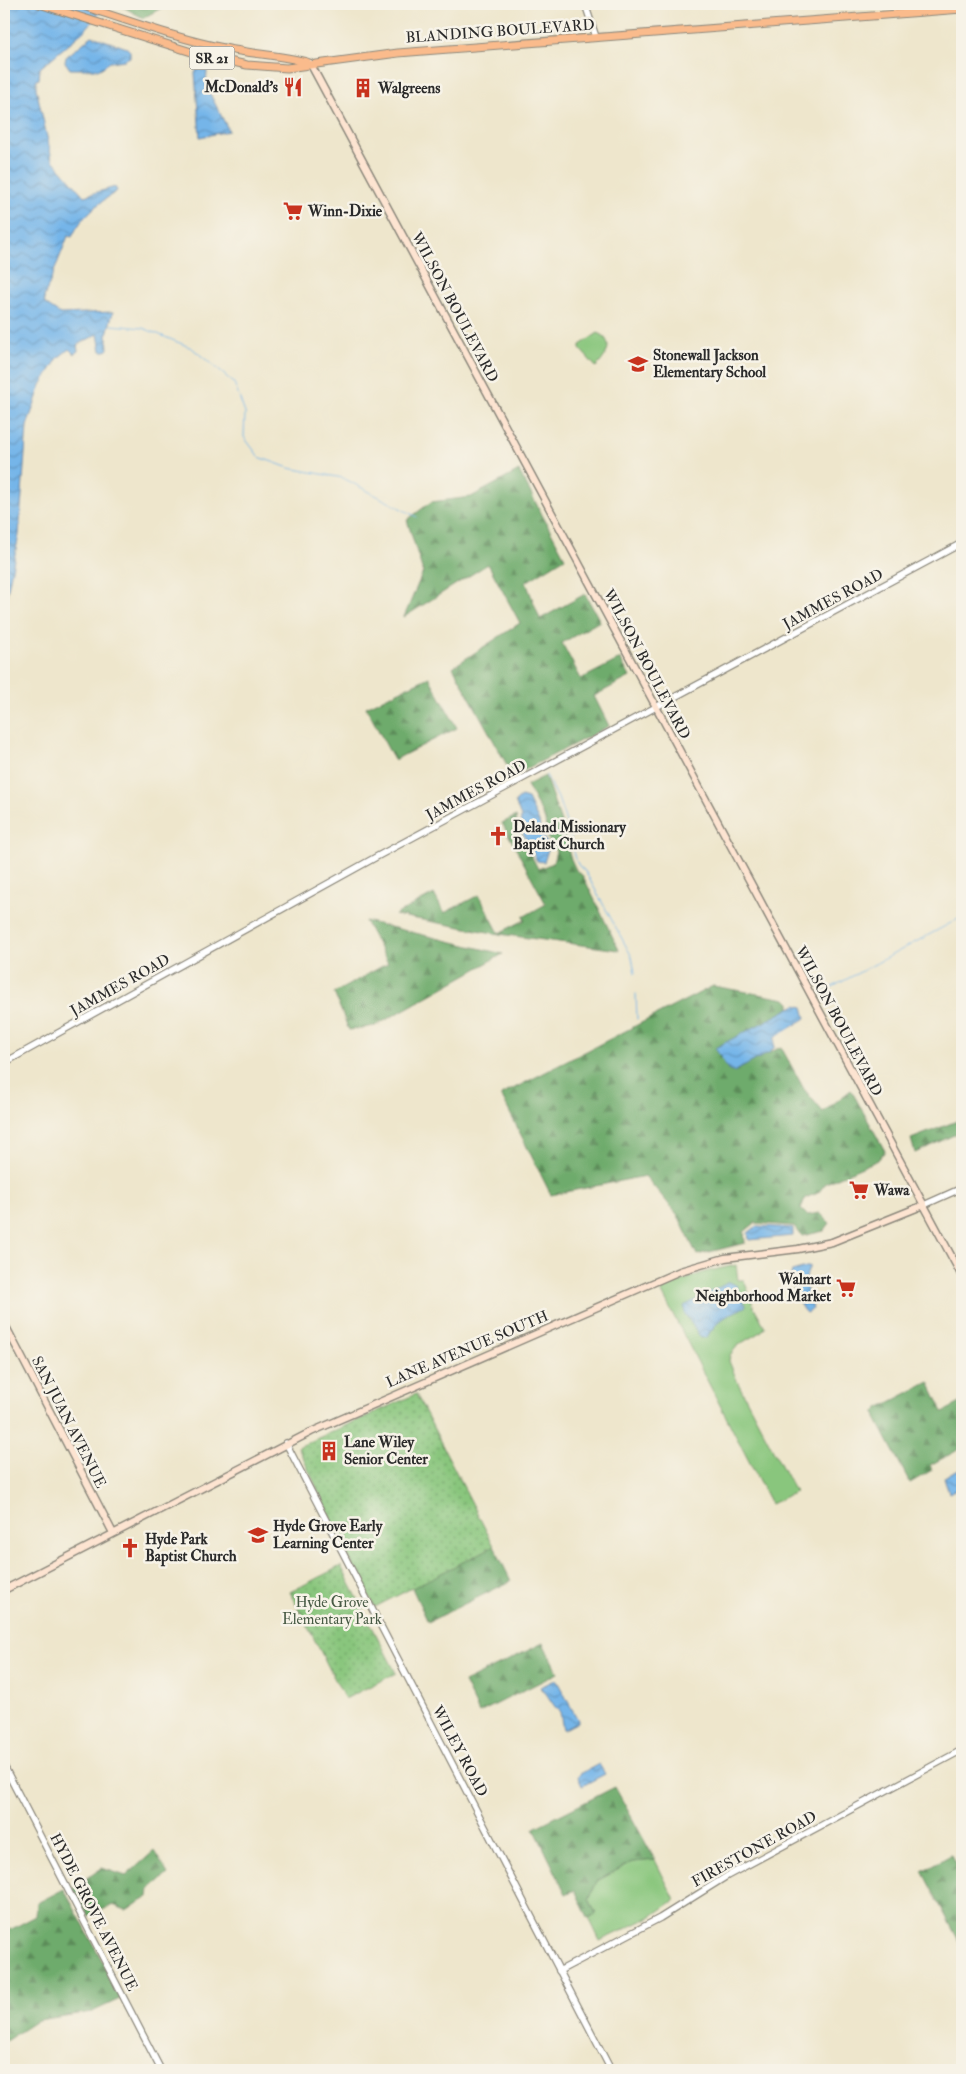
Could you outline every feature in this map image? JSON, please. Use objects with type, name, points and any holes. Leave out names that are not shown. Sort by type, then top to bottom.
[{"type":"main road","name":"BLANDING BOULEVARD","points":[[39,4],[229,62],[287,68],[310,63],[398,53],[962,9]]},
{"type":"main road","name":"BLANDING BOULEVARD","points":[[76,4],[203,44],[286,57],[310,63]]},
{"type":"main road","name":"WILSON BOULEVARD","points":[[310,63],[962,1276]]},
{"type":"main road","name":"LANE AVENUE SOUTH","points":[[4,1590],[286,1443],[450,1369],[680,1271],[725,1258],[798,1249],[832,1242],[924,1205]]},
{"type":"main road","name":"SAN JUAN AVENUE","points":[[4,1323],[112,1533]]},
{"type":"street","points":[[585,4],[596,38]]},
{"type":"street","name":"JAMMES ROAD","points":[[4,1064],[352,870],[962,544]]},
{"type":"street","name":"LANE AVENUE SOUTH","points":[[924,1205],[962,1188]]},
{"type":"street","name":"WILEY ROAD","points":[[286,1443],[611,2070]]},
{"type":"street","name":"FIRESTONE ROAD","points":[[559,1971],[660,1918],[727,1876],[962,1750]]},
{"type":"street","name":"HYDE GROVE AVENUE","points":[[4,1766],[161,2070]]},
{"type":"green space","points":[[118,4],[167,4],[167,5],[143,18]]},
{"type":"green space","points":[[598,333],[607,341],[608,350],[596,367],[580,349],[580,345]]},
{"type":"green space","points":[[519,471],[565,558],[526,582],[540,619],[585,594],[600,621],[562,643],[581,679],[620,659],[630,677],[594,696],[609,726],[513,776],[453,667],[520,623],[488,564],[404,617],[423,572],[407,520],[431,502],[471,497]]},
{"type":"green space","points":[[429,677],[457,728],[394,760],[366,707]]},
{"type":"green space","points":[[545,776],[564,831],[570,857],[576,870],[583,876],[619,950],[499,934],[395,915],[434,894],[444,913],[479,895],[499,933],[525,920],[523,917],[546,904],[502,823],[516,816],[518,829],[538,869],[553,863],[556,851],[547,837],[545,820],[527,785]]},
{"type":"green space","points":[[365,921],[503,954],[375,1026],[349,1030],[334,993],[388,963]]},
{"type":"green space","points":[[713,986],[786,999],[790,1003],[790,1009],[716,1048],[731,1072],[781,1047],[804,1089],[823,1112],[851,1090],[885,1151],[878,1160],[826,1183],[818,1193],[805,1198],[801,1209],[807,1215],[820,1213],[830,1223],[824,1231],[802,1236],[794,1226],[755,1223],[744,1232],[745,1243],[697,1255],[677,1214],[645,1176],[551,1195],[501,1095]]},
{"type":"green space","points":[[962,1119],[962,1142],[956,1134],[915,1153],[911,1139]]},
{"type":"green space","points":[[736,1265],[738,1280],[744,1280],[753,1305],[765,1327],[762,1331],[738,1345],[730,1355],[729,1361],[738,1383],[795,1492],[771,1504],[660,1289],[705,1272]],"holes":[[[736,1285],[741,1309],[721,1320],[713,1327],[707,1337],[701,1338]]]},
{"type":"green space","points":[[929,1382],[943,1412],[962,1402],[962,1448],[930,1465],[932,1470],[910,1483],[876,1418],[875,1412],[879,1408]]},
{"type":"green space","points":[[416,1394],[494,1546],[375,1607],[348,1556],[298,1447]]},
{"type":"green space","points":[[494,1546],[511,1581],[428,1622],[412,1588]]},
{"type":"green space","name":"Hyde Grove Elementary Park","points":[[341,1566],[396,1673],[345,1699],[290,1592]]},
{"type":"green space","points":[[543,1643],[558,1673],[479,1713],[464,1682]]},
{"type":"green space","points":[[615,1787],[655,1860],[632,1862],[597,1881],[589,1899],[596,1914],[588,1918],[575,1890],[566,1894],[534,1828]]},
{"type":"green space","points":[[154,1851],[168,1874],[150,1889],[149,1897],[126,1910],[113,1905],[89,1916],[72,1888],[102,1868],[126,1876]]},
{"type":"green space","points":[[951,1855],[962,1877],[962,1947],[922,1871]]},
{"type":"green space","points":[[655,1860],[675,1900],[652,1916],[600,1941],[589,1918],[596,1914],[589,1899],[597,1881],[632,1862]]},
{"type":"green space","points":[[64,1889],[122,1998],[92,2012],[38,2020],[4,2042],[4,1933],[36,1916],[37,1903]]},
{"type":"water","points":[[4,4],[108,4],[84,31],[40,68],[39,79],[36,80],[36,88],[52,159],[84,196],[115,187],[117,191],[97,205],[86,216],[72,237],[68,236],[44,297],[45,304],[60,314],[113,312],[107,334],[108,349],[101,351],[98,334],[77,345],[78,351],[74,354],[69,349],[58,358],[41,385],[27,426],[19,535],[4,608]]},
{"type":"water","points":[[92,36],[127,48],[130,51],[130,57],[110,62],[100,69],[70,69],[65,62],[66,57]]},
{"type":"water","points":[[197,69],[207,71],[206,86],[229,131],[200,137],[195,73]]},
{"type":"water","points":[[521,797],[528,799],[539,822],[541,833],[549,847],[544,862],[537,861],[520,827],[521,817],[515,802]]},
{"type":"water","points":[[796,1005],[803,1007],[806,1018],[775,1037],[774,1048],[770,1052],[734,1072],[729,1071],[715,1048]]},
{"type":"water","points":[[757,1226],[793,1228],[793,1236],[749,1240],[748,1233]]},
{"type":"water","points":[[810,1266],[806,1282],[807,1293],[813,1309],[806,1313],[795,1293],[791,1275],[792,1271]]},
{"type":"water","points":[[729,1282],[736,1285],[746,1306],[724,1318],[707,1337],[701,1338],[685,1314],[684,1306]]},
{"type":"water","points":[[959,1470],[962,1474],[962,1486],[949,1493],[944,1477]]},
{"type":"water","points":[[555,1680],[578,1720],[578,1722],[563,1730],[560,1712],[540,1687]]},
{"type":"water","points":[[599,1764],[605,1774],[582,1786],[578,1777],[580,1774]]},
{"type":"waterway","points":[[111,325],[143,328],[192,348],[234,383],[245,413],[244,437],[259,457],[289,468],[343,478],[417,517]]},
{"type":"waterway","points":[[546,775],[558,798],[570,834],[574,856],[579,866],[585,871],[632,957],[635,973]]},
{"type":"waterway","points":[[823,992],[962,917]]},
{"type":"waterway","points":[[636,994],[637,1019]]},
{"type":"place","name":"McDonald's","points":[[293,87]]},
{"type":"place","name":"Walgreens","points":[[363,88]]},
{"type":"place","name":"Winn-Dixie","points":[[293,211]]},
{"type":"place","name":"Stonewall Jackson Elementary School","points":[[638,364]]},
{"type":"place","name":"Deland Missionary Baptist Church","points":[[498,836]]},
{"type":"place","name":"Wawa","points":[[859,1190]]},
{"type":"place","name":"Walmart Neighborhood Market","points":[[846,1288]]},
{"type":"place","name":"Lane Wiley Senior Center","points":[[329,1451]]},
{"type":"place","name":"Hyde Grove Early Learning Center","points":[[258,1535]]},
{"type":"place","name":"Hyde Park Baptist Church","points":[[130,1548]]}]
